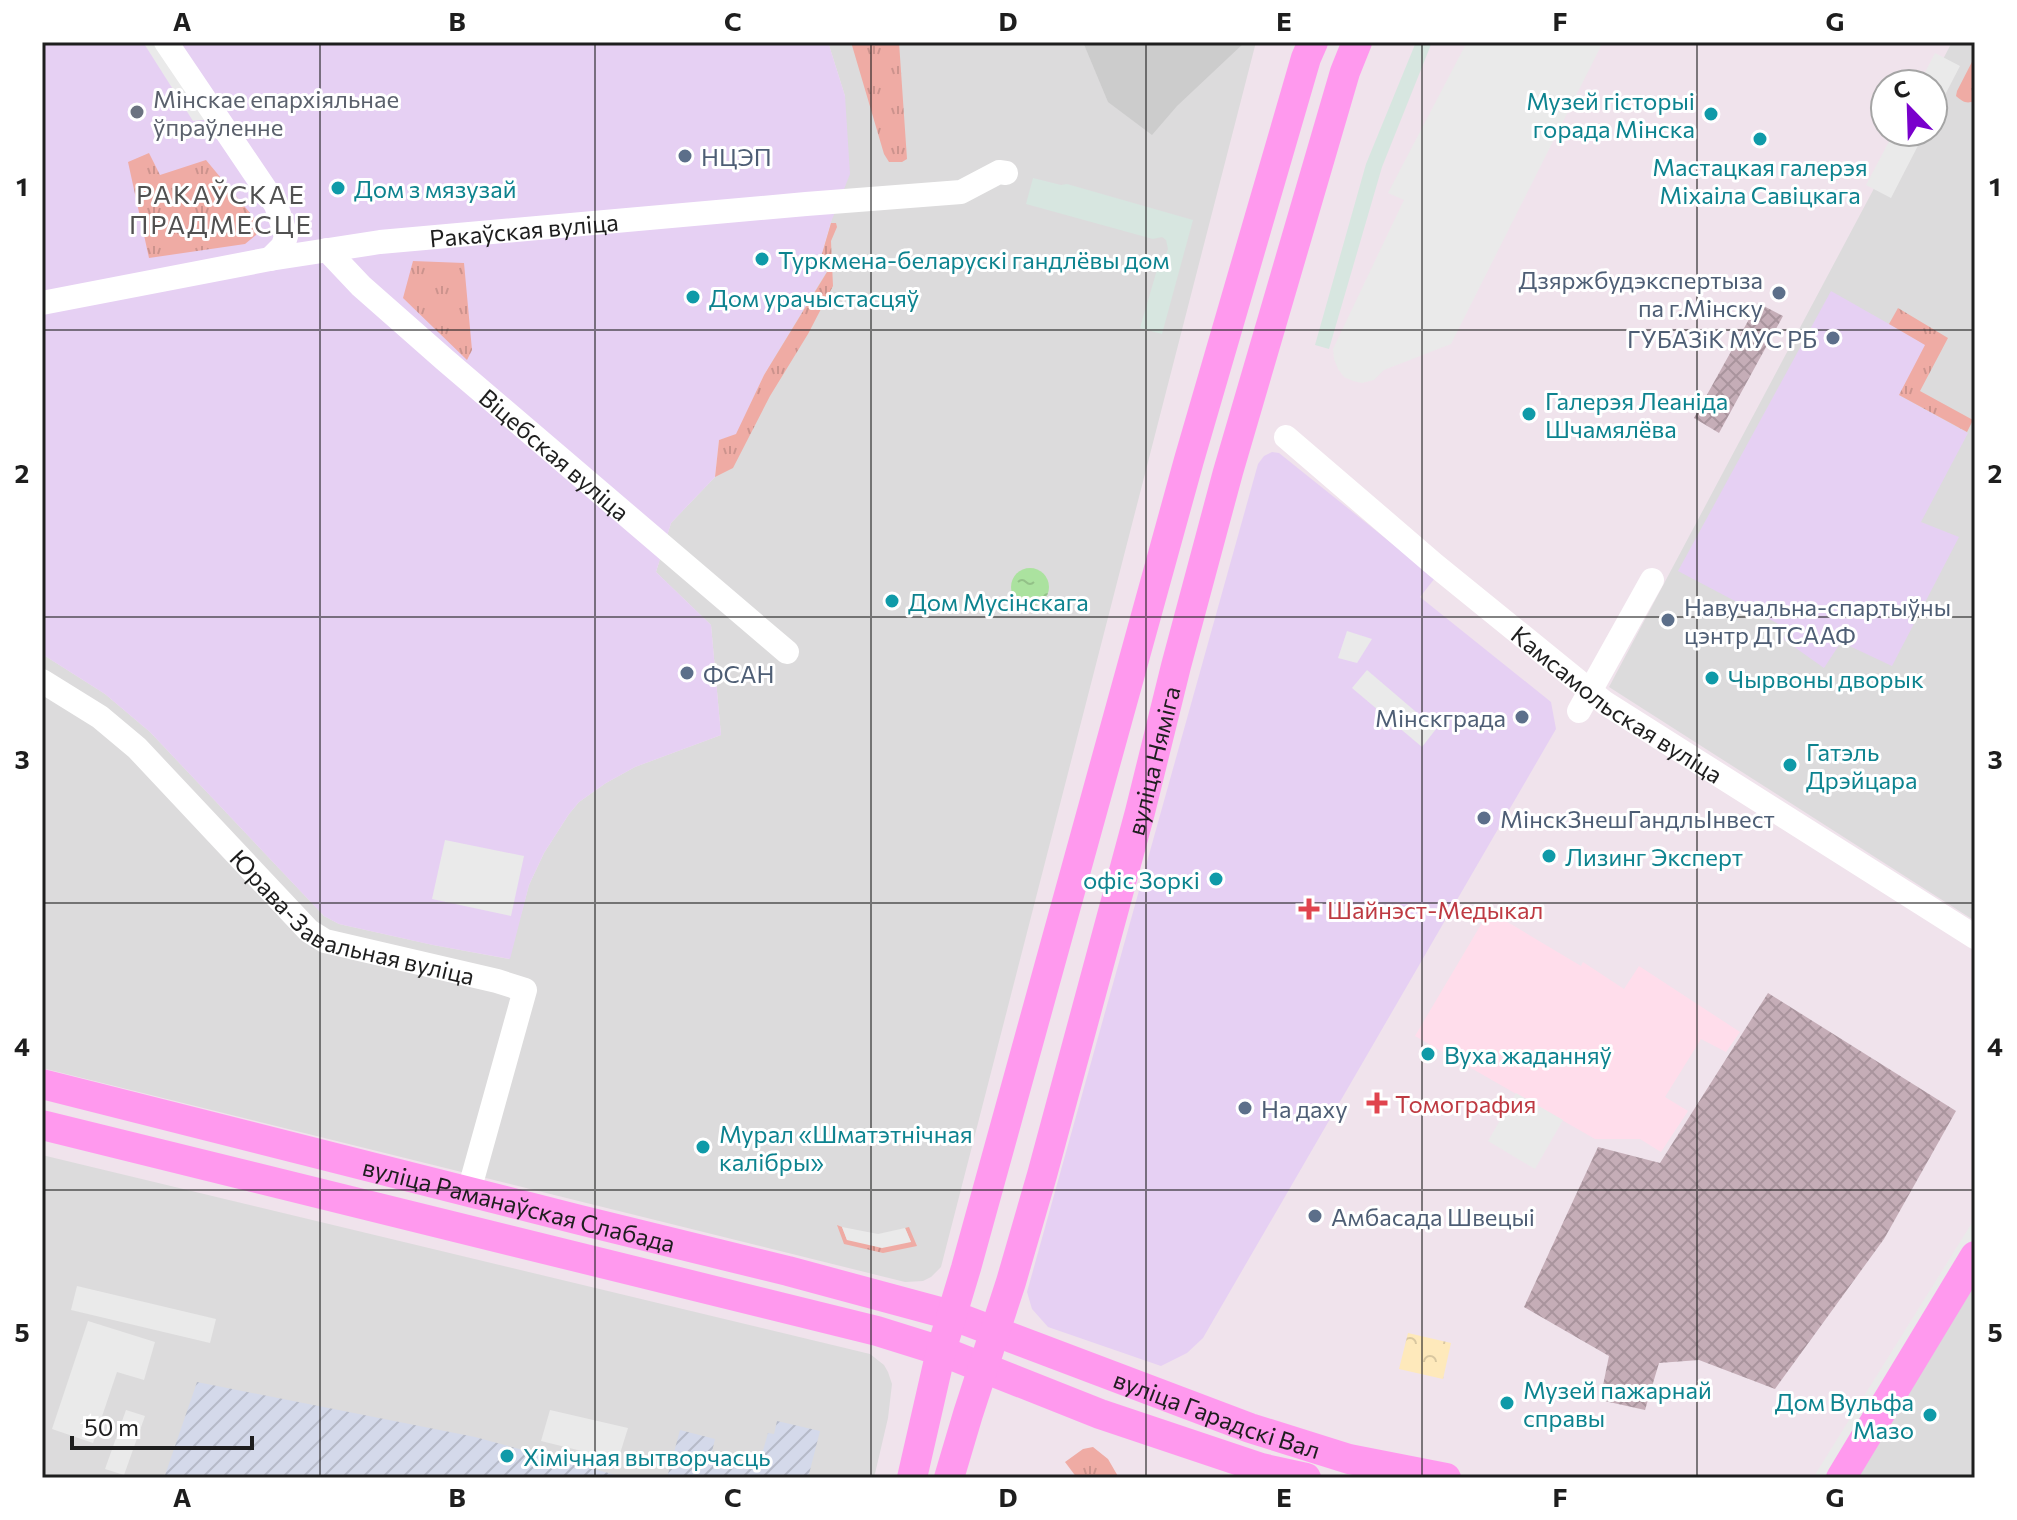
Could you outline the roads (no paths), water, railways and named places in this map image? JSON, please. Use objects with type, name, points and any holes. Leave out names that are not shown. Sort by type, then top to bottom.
[{"type":"main road","name":"вуліца Няміга","points":[[912,1478],[941,1351],[1189,460],[1313,42]]},
{"type":"main road","name":"вуліца Няміга","points":[[949,1478],[1054,1130],[1228,472],[1345,72],[1357,42]]},
{"type":"main road","name":"вуліца Раманаўская Слабада","points":[[42,1084],[788,1271],[996,1330]]},
{"type":"main road","name":"вуліца Раманаўская Слабада","points":[[42,1125],[877,1331],[941,1351]]},
{"type":"main road","points":[[1841,1478],[1975,1256]]},
{"type":"main road","name":"вуліца Гарадскі Вал","points":[[996,1330],[1250,1428],[1349,1459],[1446,1478]]},
{"type":"main road","name":"вуліца Гарадскі Вал","points":[[941,1351],[1100,1414],[1261,1468],[1306,1478]]},
{"type":"street","points":[[166,42],[276,205],[286,236],[283,246],[270,259]]},
{"type":"street","name":"Ракаўская вуліца","points":[[42,303],[327,250],[396,241],[961,192],[999,172],[1006,173]]},
{"type":"street","name":"Віцебская вуліца","points":[[327,250],[361,286],[445,360],[787,652]]},
{"type":"street","name":"Камсамольская вуліца","points":[[1286,437],[1435,565],[1584,701],[1617,711],[1975,937]]},
{"type":"street","points":[[1584,701],[1652,580]]},
{"type":"street","name":"Юрава-Завальная вуліца","points":[[42,681],[100,717],[137,748],[309,931],[325,941],[525,990],[469,1191]]},
{"type":"water","points":[[1030,568],[1044,573],[1049,587],[1044,601],[1030,606],[1016,601],[1011,587],[1016,573]]},
{"type":"place","name":"Мінскае епархіяльнае ўпраўленне","points":[[137,112]]},
{"type":"place","name":"Музей гісторыі горада Мінска","points":[[1711,114]]},
{"type":"place","name":"Мастацкая галерэя Міхаіла Савіцкага","points":[[1760,139]]},
{"type":"place","name":"НЦЭП","points":[[685,156]]},
{"type":"place","name":"Дом з мязузай","points":[[338,188]]},
{"type":"place","name":"Туркмена-беларускі гандлёвы дом","points":[[762,259]]},
{"type":"place","name":"Дзяржбудэкспертыза па г.Мінску","points":[[1779,293]]},
{"type":"place","name":"Дом урачыстасцяў","points":[[693,297]]},
{"type":"place","name":"ГУБАЗіК МУС РБ","points":[[1833,338]]},
{"type":"place","name":"Галерэя Леаніда Шчамялёва","points":[[1529,414]]},
{"type":"place","name":"Дом Мусінскага","points":[[892,601]]},
{"type":"place","name":"Навучальна-спартыўны цэнтр ДТСААФ","points":[[1668,620]]},
{"type":"place","name":"ФСАН","points":[[687,673]]},
{"type":"place","name":"Чырвоны дворык","points":[[1712,678]]},
{"type":"place","name":"Мінскграда","points":[[1522,717]]},
{"type":"place","name":"Гатэль Дрэйцара","points":[[1790,765]]},
{"type":"place","name":"МінскЗнешГандльІнвест","points":[[1484,818]]},
{"type":"place","name":"Лизинг Эксперт","points":[[1549,856]]},
{"type":"place","name":"офіс Зоркі","points":[[1216,879]]},
{"type":"place","name":"Шайнэст-Медыкал","points":[[1309,909]]},
{"type":"place","name":"Вуха жаданняў","points":[[1428,1054]]},
{"type":"place","name":"Томография","points":[[1377,1103]]},
{"type":"place","name":"На даху","points":[[1245,1108]]},
{"type":"place","name":"Мурал «Шматэтнічная калібры»","points":[[703,1147]]},
{"type":"place","name":"Амбасада Швецыі","points":[[1315,1216]]},
{"type":"place","name":"Музей пажарнай справы","points":[[1507,1403]]},
{"type":"place","name":"Дом Вульфа Мазо","points":[[1930,1415]]},
{"type":"place","name":"Хімічная вытворчасць","points":[[507,1456]]},
{"type":"district","name":"РАКАЎСКАЕ ПРАДМЕСЦЕ","points":[[221,208]]}]
